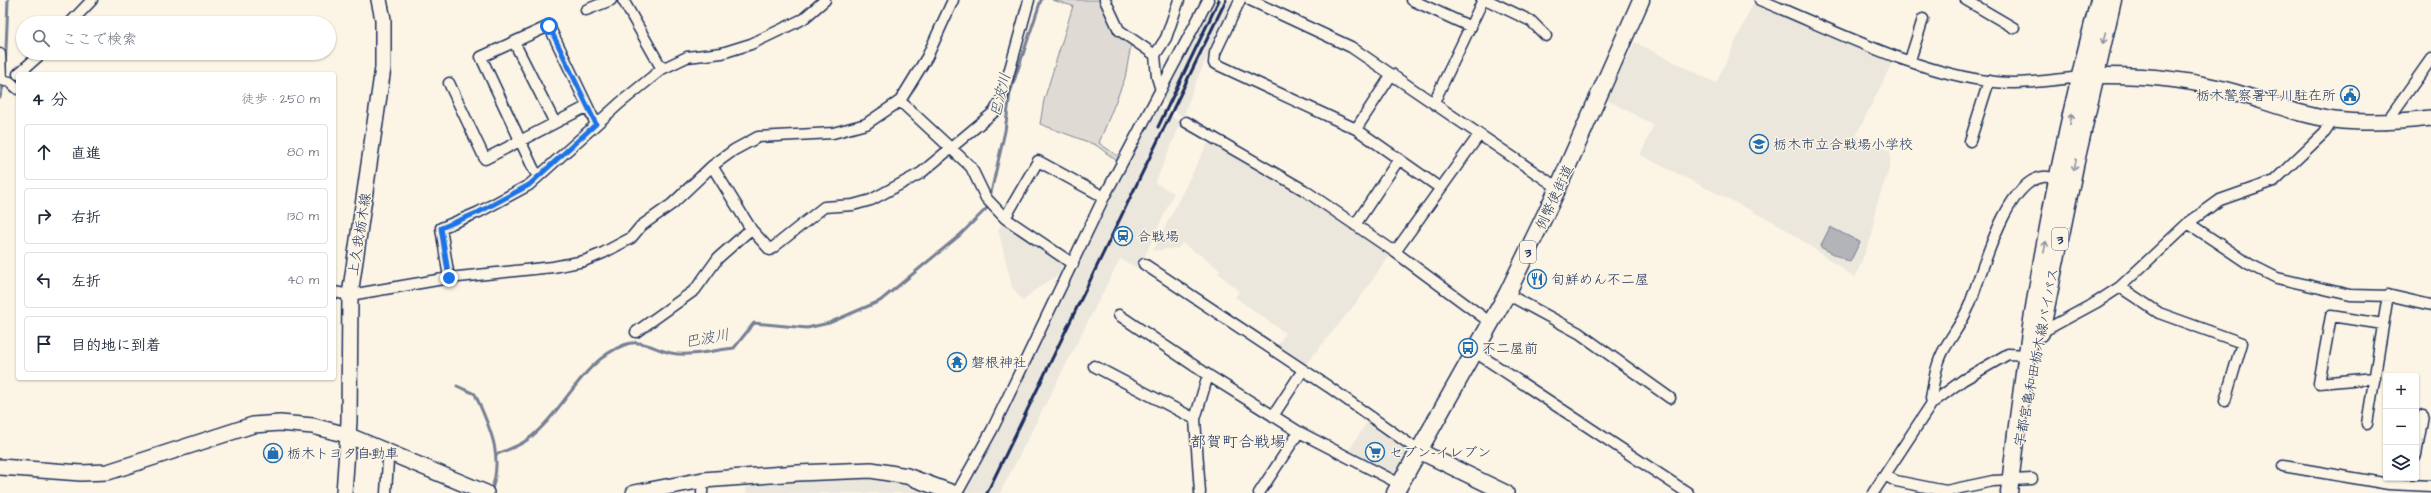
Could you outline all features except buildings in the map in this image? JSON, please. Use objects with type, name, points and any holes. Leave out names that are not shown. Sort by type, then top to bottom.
[{"type":"main road","name":"例幣使街道","points":[[1398,488],[1507,294],[1558,188],[1641,0]]},
{"type":"main road","name":"宇都宮亀和田栃木線バイパス","points":[[2009,486],[2036,334],[2088,76],[2099,0]]},
{"type":"main road","name":"宇都宮亀和田栃木線バイパス","points":[[2009,486],[2027,355],[2036,334],[2058,179],[2088,76],[2113,0]]},
{"type":"street","points":[[77,16],[92,0]]},
{"type":"street","name":"上久我栃木線","points":[[344,493],[347,435],[350,295],[383,68],[383,25],[379,0]]},
{"type":"street","points":[[586,10],[611,0]]},
{"type":"street","points":[[622,0],[662,70]]},
{"type":"street","points":[[449,278],[441,228],[508,198],[539,176],[596,124],[662,70],[687,57],[722,53],[751,44],[803,19],[825,0]]},
{"type":"street","points":[[336,292],[350,295],[449,278],[553,267],[584,261],[603,253],[631,238],[641,226],[672,204],[712,166],[734,150],[758,137],[834,133],[866,124],[900,101],[927,57],[953,0]]},
{"type":"street","points":[[712,166],[751,229],[770,250],[821,209],[870,200],[920,173],[952,149],[994,112],[1002,98],[1029,0]]},
{"type":"street","points":[[1105,0],[1119,30],[1155,56]]},
{"type":"street","points":[[1161,90],[1157,77],[1155,56],[1166,38],[1179,0]]},
{"type":"street","points":[[957,493],[992,430],[1104,197],[1208,0]]},
{"type":"street","points":[[1240,0],[1214,52],[1214,63],[1356,129],[1440,188]]},
{"type":"street","points":[[1250,0],[1351,47],[1434,102],[1479,135],[1558,188]]},
{"type":"street","points":[[1412,0],[1471,27]]},
{"type":"street","points":[[1434,102],[1483,0]]},
{"type":"street","points":[[1486,0],[1524,16],[1546,36]]},
{"type":"street","points":[[1760,0],[1937,70],[1990,81],[2017,83],[2088,76],[2146,76],[2188,82],[2234,92],[2285,110],[2333,120],[2385,124],[2431,118]]},
{"type":"street","points":[[1966,0],[2014,28]]},
{"type":"street","points":[[1910,60],[1923,19]]},
{"type":"street","points":[[539,176],[534,170],[481,57],[549,26],[586,107],[596,124]]},
{"type":"street","points":[[514,42],[555,123]]},
{"type":"street","points":[[0,54],[4,81]]},
{"type":"street","points":[[2385,124],[2431,59]]},
{"type":"street","points":[[20,72],[34,60]]},
{"type":"street","points":[[1356,129],[1392,74]]},
{"type":"street","points":[[4,81],[16,75]]},
{"type":"street","points":[[4,81],[16,88]]},
{"type":"street","points":[[1970,141],[1990,81]]},
{"type":"street","points":[[448,83],[485,159],[586,107]]},
{"type":"street","points":[[900,101],[971,167],[986,198],[1005,218],[1073,264]]},
{"type":"street","points":[[2036,334],[2097,302],[2120,287],[2188,223],[2220,200],[2274,181],[2325,132],[2333,120]]},
{"type":"street","points":[[1186,122],[1218,143],[1304,190],[1395,252],[1491,323]]},
{"type":"street","points":[[1395,252],[1479,135]]},
{"type":"street","points":[[1355,225],[1399,159]]},
{"type":"street","points":[[1005,218],[1038,161],[1104,197]]},
{"type":"street","points":[[1932,403],[1932,391],[1938,362],[1969,307],[1987,253],[2004,215],[2018,194],[2036,179],[2043,177],[2058,179]]},
{"type":"street","points":[[2188,223],[2249,264],[2277,278],[2350,295],[2388,296],[2431,305]]},
{"type":"street","points":[[636,332],[695,290],[718,258],[751,229]]},
{"type":"street","points":[[1144,264],[1303,370],[1419,451],[1506,493]]},
{"type":"street","points":[[2120,287],[2159,313],[2242,344],[2225,401]]},
{"type":"street","points":[[1507,294],[1579,333],[1670,398]]},
{"type":"street","points":[[2367,424],[2388,296]]},
{"type":"street","points":[[1119,315],[1208,375],[1273,416],[1398,488]]},
{"type":"street","points":[[2375,378],[2319,383],[2331,316],[2383,324]]},
{"type":"street","points":[[1475,352],[1688,493]]},
{"type":"street","points":[[1873,493],[1886,476],[1932,403],[1963,380],[2008,354],[2027,355]]},
{"type":"street","points":[[1094,366],[1194,419]]},
{"type":"street","points":[[1273,416],[1303,370]]},
{"type":"street","points":[[1200,493],[1194,419],[1208,375]]},
{"type":"street","points":[[2418,445],[2423,415]]},
{"type":"street","points":[[0,467],[81,473],[108,472],[236,429],[267,423],[313,426],[347,435],[485,493]]},
{"type":"street","points":[[1259,493],[1299,432]]},
{"type":"street","points":[[386,493],[388,460],[390,454]]},
{"type":"street","points":[[2283,466],[2385,488],[2411,482],[2431,486]]},
{"type":"street","points":[[634,493],[703,487],[798,473],[871,470],[907,476],[953,493]]},
{"type":"street","points":[[1886,476],[1896,481],[1946,491],[2009,486],[2032,479]]},
{"type":"shaded area","points":[[1052,0],[1102,0],[1120,37],[1131,45],[1125,78],[1099,143],[1119,157],[1117,161],[1096,145],[1040,124],[1044,100],[1073,6]]},
{"type":"shaded area","points":[[1212,0],[1234,0],[1197,79],[1183,117],[1165,103],[1162,97]]},
{"type":"shaded area","name":"栃木市立合戦場小学校","points":[[1754,2],[1842,40],[1894,59],[1856,136],[1890,151],[1890,167],[1876,206],[1872,235],[1855,278],[1780,225],[1640,155],[1654,125],[1607,100],[1635,42],[1716,83]]},
{"type":"shaded area","points":[[1157,105],[1181,123],[1155,183],[1174,193],[1139,269],[1120,259],[1000,493],[967,493],[965,489],[990,443],[1108,197]]},
{"type":"shaded area","points":[[1210,143],[1298,194],[1390,255],[1353,307],[1305,365],[1277,347],[1285,333],[1235,297],[1239,292],[1218,273],[1220,270],[1207,260],[1182,243],[1178,248],[1153,251],[1207,144]]},
{"type":"shaded area","points":[[1006,221],[1068,266],[1065,271],[1032,292],[1023,301],[1012,287],[998,229]]},
{"type":"shaded area","points":[[1830,227],[1860,242],[1850,262],[1820,247]]},
{"type":"shaded area","points":[[1368,420],[1414,451],[1398,478],[1348,452]]},
{"type":"shaded area","points":[[863,477],[894,479],[938,493],[746,493],[747,481]]},
{"type":"waterway","points":[[5,74],[8,0]]},
{"type":"waterway","name":"巴波川","points":[[990,197],[1005,131],[1010,93],[1041,0]]},
{"type":"waterway","points":[[0,97],[4,83]]},
{"type":"waterway","name":"巴波川","points":[[497,454],[524,442],[540,429],[595,363],[624,345],[637,343],[648,345],[665,352],[694,354],[734,348],[754,323],[807,328],[829,323],[880,301],[960,235],[988,207]]},
{"type":"waterway","name":"巴波川","points":[[457,386],[475,394],[486,418],[494,442],[496,466],[495,479],[491,492]]},
{"type":"railway","points":[[1158,127],[1219,0]]},
{"type":"railway","points":[[987,493],[1226,0]]},
{"type":"place","name":"栃木警察署平川駐在所","points":[[2350,95]]},
{"type":"place","name":"栃木市立合戦場小学校","points":[[1759,144]]},
{"type":"place","name":"合戦場","points":[[1123,236]]},
{"type":"place","name":"旬鮮めん不二屋","points":[[1537,279]]},
{"type":"place","name":"不二屋前","points":[[1468,348]]},
{"type":"place","name":"磐根神社","points":[[957,362]]},
{"type":"place","name":"セブン-イレブン","points":[[1375,452]]},
{"type":"place","name":"栃木トヨタ自動車","points":[[273,453]]},
{"type":"district","name":"都賀町合戦場","points":[[1238,441]]},
{"type":"route","points":[[449,278],[441,228],[508,198],[529,185],[596,124],[586,107],[549,26]]}]
